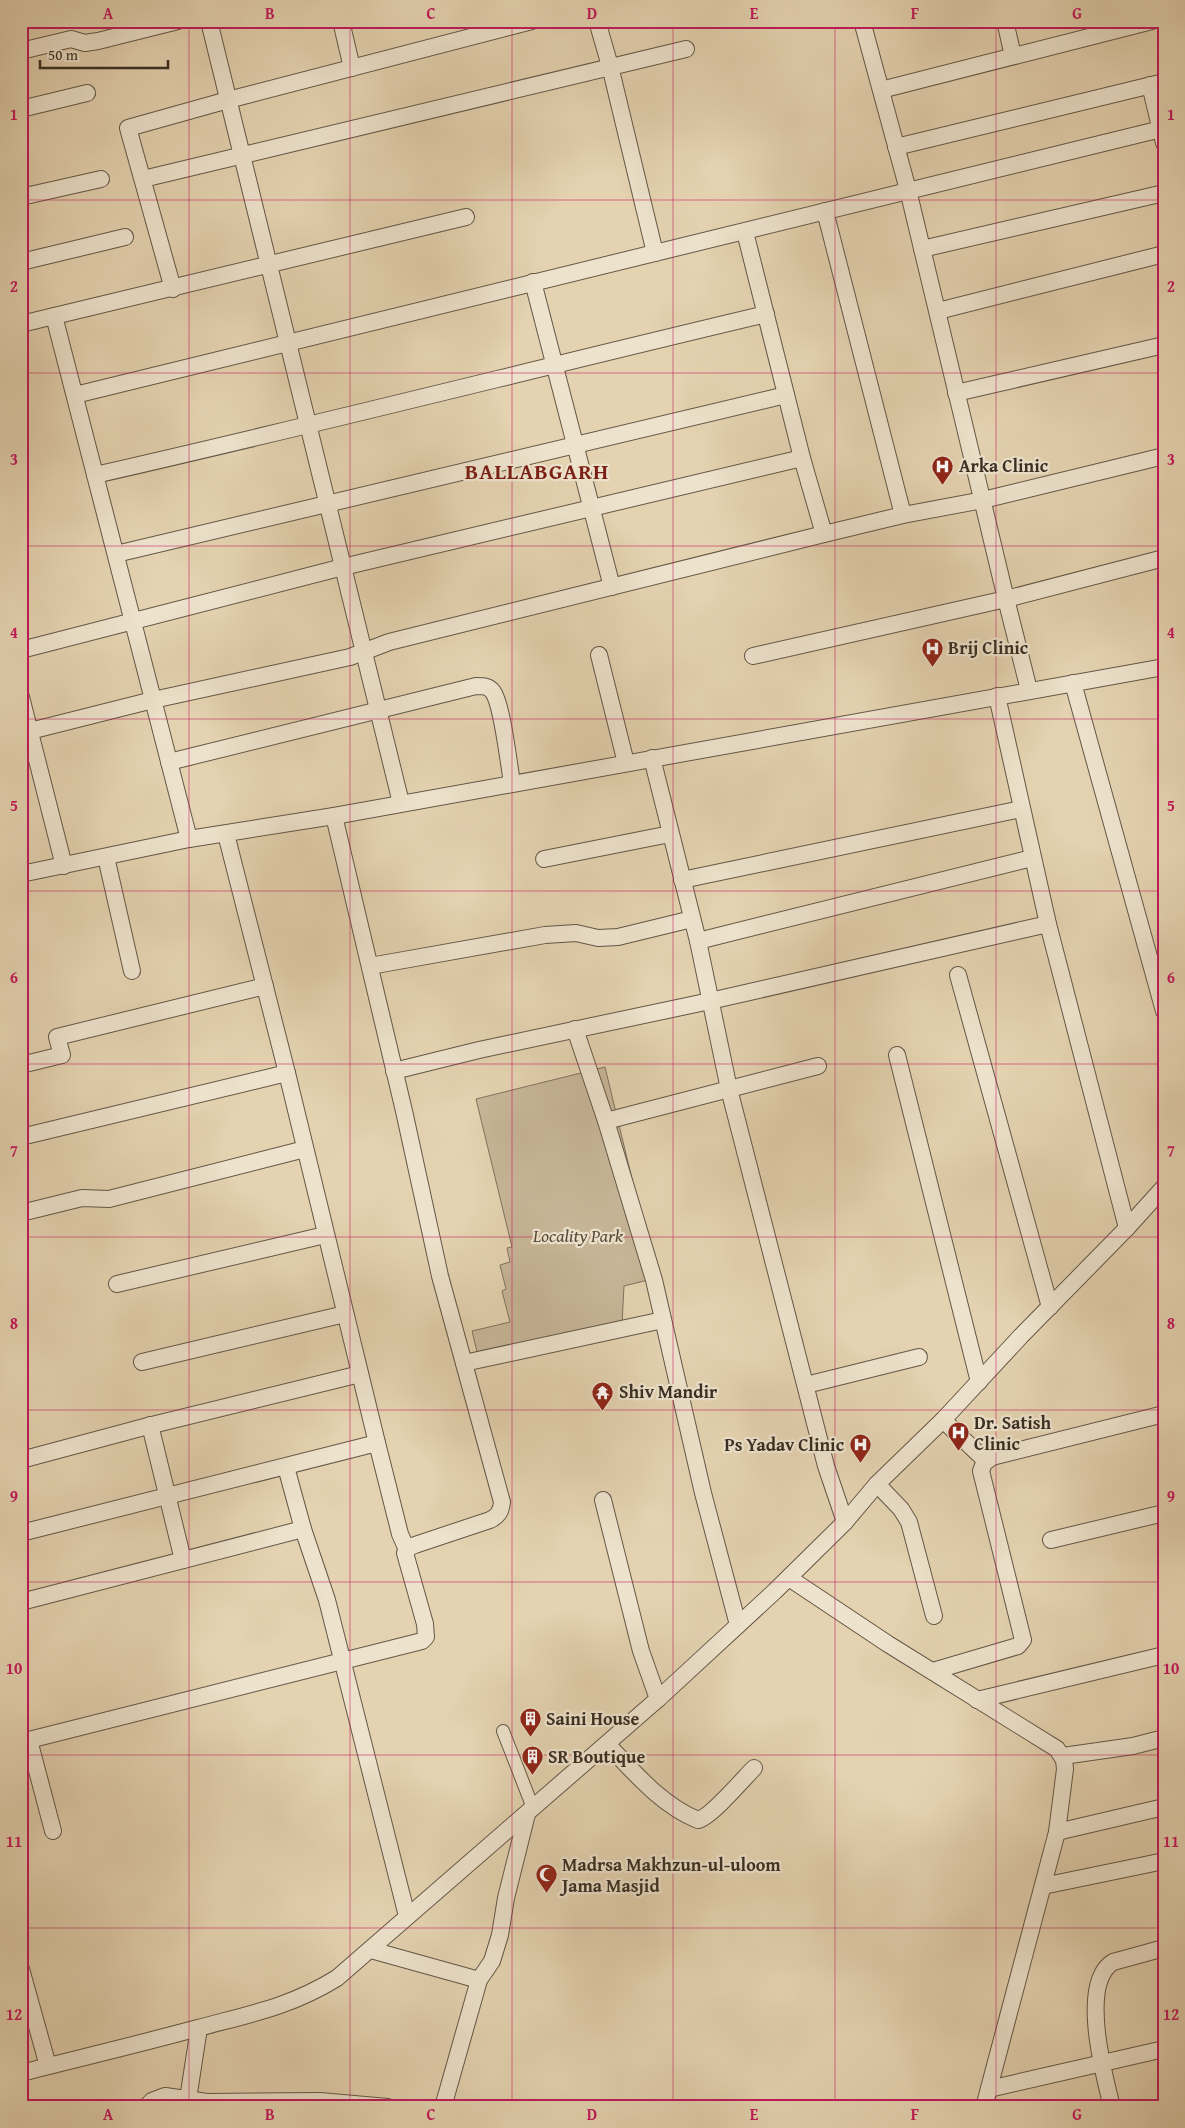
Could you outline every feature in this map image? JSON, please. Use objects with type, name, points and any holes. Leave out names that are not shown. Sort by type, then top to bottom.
[{"type":"street","points":[[21,51],[71,39],[85,42],[98,41],[178,21]]},
{"type":"street","points":[[208,21],[401,803]]},
{"type":"street","points":[[341,21],[352,68]]},
{"type":"street","points":[[173,289],[128,128],[532,21]]},
{"type":"street","points":[[597,21],[610,66],[655,253]]},
{"type":"street","points":[[862,21],[908,190],[938,310],[956,393],[1029,690]]},
{"type":"street","points":[[1005,21],[1013,56]]},
{"type":"street","points":[[881,90],[1152,21]]},
{"type":"street","points":[[143,179],[242,157],[686,49]]},
{"type":"street","points":[[75,395],[288,344],[533,282],[745,232],[908,190],[1162,136],[1157,83],[896,147]]},
{"type":"street","points":[[21,109],[87,93]]},
{"type":"street","points":[[21,197],[100,179]]},
{"type":"street","points":[[922,249],[1164,193]]},
{"type":"street","points":[[826,211],[903,515]]},
{"type":"street","points":[[21,324],[173,289],[466,217]]},
{"type":"street","points":[[745,232],[802,458],[824,534]]},
{"type":"street","points":[[21,262],[125,237]]},
{"type":"street","points":[[938,310],[1164,254]]},
{"type":"street","points":[[533,282],[612,587]]},
{"type":"street","points":[[95,475],[308,426],[555,364],[766,314]]},
{"type":"street","points":[[54,316],[189,839]]},
{"type":"street","points":[[956,393],[1164,345]]},
{"type":"street","points":[[116,554],[575,446],[786,394]]},
{"type":"street","points":[[30,731],[153,700],[350,657],[389,642],[824,534],[903,515],[983,500],[1164,456]]},
{"type":"street","points":[[21,650],[343,567],[802,458]]},
{"type":"street","points":[[753,656],[1006,599],[1164,558]]},
{"type":"street","points":[[599,655],[626,763]]},
{"type":"street","points":[[21,874],[189,839],[334,816],[1029,690],[1163,668]]},
{"type":"street","points":[[1074,683],[1164,1011]]},
{"type":"street","points":[[169,762],[378,709],[476,686],[486,686],[492,690],[499,706],[512,783]]},
{"type":"street","points":[[997,696],[1048,924],[1127,1228]]},
{"type":"street","points":[[21,697],[64,866]]},
{"type":"street","points":[[652,758],[698,941],[729,1089],[826,1466],[845,1522]]},
{"type":"street","points":[[682,880],[1021,809]]},
{"type":"street","points":[[334,816],[440,1276],[502,1502],[499,1514],[490,1520],[416,1545],[407,1550]]},
{"type":"street","points":[[53,1832],[25,1741],[218,1694],[341,1660],[416,1643],[426,1637],[425,1624],[406,1558],[407,1550],[402,1541],[377,1443],[226,834]]},
{"type":"street","points":[[544,860],[670,834]]},
{"type":"street","points":[[106,857],[132,971]]},
{"type":"street","points":[[698,941],[1032,858]]},
{"type":"street","points":[[370,966],[545,935],[576,933],[598,938],[618,938],[692,919]]},
{"type":"street","points":[[394,1071],[1048,924]]},
{"type":"street","points":[[958,975],[1050,1307]]},
{"type":"street","points":[[21,1065],[62,1055],[57,1037],[265,986]]},
{"type":"street","points":[[575,1029],[606,1121],[648,1259],[703,1493],[738,1625]]},
{"type":"street","points":[[897,1055],[979,1382]]},
{"type":"street","points":[[606,1121],[818,1066]]},
{"type":"street","points":[[21,1137],[287,1074]]},
{"type":"street","points":[[21,1213],[82,1198],[109,1199],[305,1149]]},
{"type":"street","points":[[21,2073],[262,2012],[304,1997],[337,1978],[658,1699],[789,1578],[845,1522],[878,1484],[943,1420],[1164,1187]]},
{"type":"street","points":[[117,1284],[325,1235]]},
{"type":"street","points":[[142,1362],[345,1314]]},
{"type":"street","points":[[464,1363],[663,1320]]},
{"type":"street","points":[[806,1385],[918,1357]]},
{"type":"street","points":[[21,1460],[150,1425],[360,1374]]},
{"type":"street","points":[[933,1671],[1018,1646],[1023,1640],[981,1466],[992,1457],[1164,1414]]},
{"type":"street","points":[[943,1420],[986,1461]]},
{"type":"street","points":[[150,1425],[183,1560]]},
{"type":"street","points":[[21,1533],[377,1443]]},
{"type":"street","points":[[286,1467],[303,1529],[322,1584],[407,1916]]},
{"type":"street","points":[[878,1484],[901,1509],[909,1522],[934,1616]]},
{"type":"street","points":[[603,1500],[641,1651],[658,1699]]},
{"type":"street","points":[[1051,1540],[1164,1513]]},
{"type":"street","points":[[21,1602],[303,1529]]},
{"type":"street","points":[[789,1578],[888,1644],[1057,1749],[1063,1756],[1065,1769],[1057,1832],[1043,1886],[1030,1925],[984,2107]]},
{"type":"street","points":[[977,1700],[1164,1656]]},
{"type":"street","points":[[443,2107],[479,1980],[492,1961],[500,1935],[506,1898],[530,1811],[503,1731]]},
{"type":"street","points":[[1063,1756],[1132,1746],[1164,1738]]},
{"type":"street","points":[[607,1744],[652,1790],[670,1804],[698,1820],[704,1818],[714,1809],[754,1768]]},
{"type":"street","points":[[1057,1832],[1164,1807]]},
{"type":"street","points":[[1043,1886],[1164,1861]]},
{"type":"street","points":[[1112,2107],[1101,2064],[1096,2004],[1097,1988],[1107,1965],[1120,1959],[1164,1948]]},
{"type":"street","points":[[371,1950],[479,1980]]},
{"type":"street","points":[[21,1969],[48,2066]]},
{"type":"street","points":[[186,2103],[199,2028]]},
{"type":"street","points":[[989,2089],[1164,2049]]},
{"type":"street","points":[[146,2107],[152,2100],[165,2096],[186,2103],[320,2101],[388,2107]]},
{"type":"green space","name":"Locality Park","points":[[605,1067],[656,1278],[624,1286],[622,1324],[479,1360],[472,1331],[510,1322],[502,1291],[506,1289],[500,1265],[510,1262],[507,1248],[512,1247],[476,1099]]},
{"type":"place","name":"Arka Clinic","points":[[943,485]]},
{"type":"place","name":"Brij Clinic","points":[[932,667]]},
{"type":"place","name":"Shiv Mandir","points":[[603,1411]]},
{"type":"place","name":"Dr. Satish Clinic","points":[[958,1452]]},
{"type":"place","name":"Ps Yadav Clinic","points":[[860,1464]]},
{"type":"place","name":"Saini House","points":[[530,1738]]},
{"type":"place","name":"SR Boutique","points":[[532,1776]]},
{"type":"place","name":"Madrsa Makhzun-ul-uloom Jama Masjid","points":[[546,1894]]},
{"type":"district","name":"BALLABGARH","points":[[537,471]]}]
